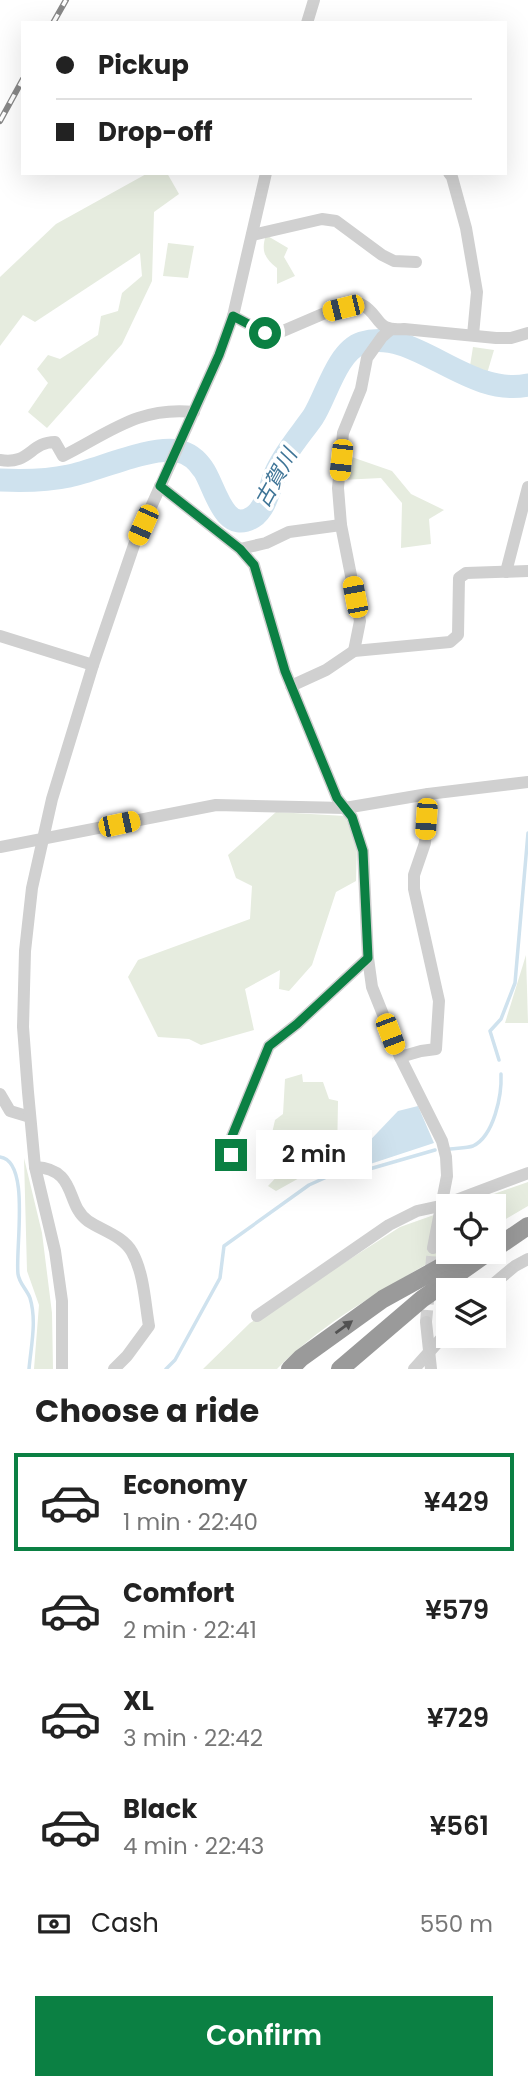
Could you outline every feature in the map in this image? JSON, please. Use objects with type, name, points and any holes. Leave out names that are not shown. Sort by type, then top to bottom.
[{"type":"highway","points":[[506,1231],[528,1219]]},
{"type":"highway","points":[[506,1241],[528,1226]]},
{"type":"highway","points":[[290,1369],[301,1358],[383,1299],[446,1264]]},
{"type":"highway","points":[[345,1365],[422,1299],[472,1264]]},
{"type":"street","points":[[308,21],[314,0]]},
{"type":"street","points":[[62,1369],[62,1301],[55,1251],[35,1167],[23,1027],[25,951],[32,888],[52,799],[93,665],[134,545],[219,355],[233,316],[266,175]]},
{"type":"street","points":[[450,175],[466,228],[477,292],[474,335]]},
{"type":"street","points":[[252,235],[322,219],[336,221],[382,256],[394,261],[416,262]]},
{"type":"street","points":[[233,316],[265,333],[276,334],[325,313],[361,304],[367,307],[381,326],[383,338]]},
{"type":"street","points":[[354,651],[360,621],[341,525],[338,488],[343,433],[361,389],[368,358],[383,338],[404,329],[512,338],[528,333]]},
{"type":"street","points":[[0,460],[14,462],[27,456],[44,442],[55,442],[63,456],[106,430],[134,419],[174,410],[194,412]]},
{"type":"street","points":[[160,486],[240,549],[254,565],[291,686],[337,798],[352,817],[363,851],[372,987],[400,1058],[442,1141],[447,1177],[443,1194]]},
{"type":"street","points":[[506,572],[528,487]]},
{"type":"street","points":[[240,549],[266,543],[289,533],[341,525]]},
{"type":"street","points":[[291,686],[327,670],[354,651],[450,642],[458,635],[459,578],[466,573],[528,571]]},
{"type":"street","points":[[0,636],[93,665]]},
{"type":"street","points":[[0,847],[216,805],[345,808],[428,794],[528,782]]},
{"type":"street","points":[[400,1058],[436,1049],[439,1001],[414,889],[414,875],[425,843],[428,794]]},
{"type":"street","points":[[231,1155],[228,1146],[269,1046],[297,1024],[368,958]]},
{"type":"street","points":[[0,1094],[10,1111],[30,1117]]},
{"type":"street","points":[[35,1167],[48,1168],[63,1178],[85,1219],[122,1240],[132,1252],[144,1289],[149,1326],[114,1369]]},
{"type":"street","points":[[471,1194],[528,1172]]},
{"type":"street","points":[[257,1316],[389,1225],[417,1211],[436,1207]]},
{"type":"street","points":[[433,1248],[436,1230]]},
{"type":"street","points":[[502,1278],[528,1259]]},
{"type":"street","points":[[426,1322],[431,1369]]},
{"type":"street","points":[[414,1369],[436,1346]]},
{"type":"shaded area","points":[[144,175],[168,175],[179,194],[154,212],[152,281],[122,344],[47,428],[28,412],[48,383],[37,369],[48,355],[60,359],[98,335],[101,316],[118,311],[122,293],[142,276],[140,253],[35,322],[23,315],[0,346],[0,277],[56,224]]},
{"type":"shaded area","points":[[266,235],[288,248],[284,257],[295,276],[277,284],[277,268],[266,257],[264,249]]},
{"type":"shaded area","points":[[168,243],[194,246],[188,278],[163,276]]},
{"type":"shaded area","points":[[473,347],[494,350],[486,377],[469,372]]},
{"type":"shaded area","points":[[343,454],[392,471],[411,494],[444,510],[429,519],[431,544],[401,548],[402,503],[381,478],[341,480]]},
{"type":"shaded area","points":[[276,812],[345,816],[357,846],[356,881],[336,892],[312,965],[289,991],[279,989],[280,970],[245,989],[254,1030],[201,1045],[189,1039],[158,1037],[128,977],[138,960],[250,919],[252,886],[236,878],[228,855]]},
{"type":"shaded area","points":[[526,955],[528,1023],[505,1023]]},
{"type":"shaded area","points":[[302,1074],[303,1082],[323,1082],[329,1099],[338,1101],[337,1157],[276,1191],[268,1186],[284,1169],[268,1151],[275,1120],[283,1114],[285,1079]]},
{"type":"shaded area","points":[[24,1158],[42,1233],[52,1313],[53,1369],[34,1369],[39,1305],[27,1271]]},
{"type":"shaded area","points":[[528,1182],[528,1206],[506,1219],[506,1194],[494,1194]]},
{"type":"shaded area","points":[[436,1214],[436,1259],[337,1319],[277,1369],[203,1369],[250,1323],[400,1227]]},
{"type":"water","points":[[418,1106],[434,1143],[361,1167],[358,1153],[398,1111]]},
{"type":"waterway","name":"古賀川","points":[[0,480],[60,478],[138,455],[166,450],[178,451],[189,455],[201,466],[227,514],[243,521],[253,517],[262,508],[281,463],[313,417],[339,365],[353,348],[362,343],[382,340],[401,344],[484,382],[505,386],[528,385]]},
{"type":"waterway","points":[[499,1060],[490,1031],[501,1019],[515,983],[528,833]]},
{"type":"waterway","points":[[450,1149],[473,1146],[486,1133],[498,1103],[501,1074]]},
{"type":"waterway","points":[[166,1369],[175,1360],[220,1278],[224,1246],[309,1185],[340,1171],[359,1172],[435,1150]]},
{"type":"waterway","name":"古賀川","points":[[0,1157],[10,1162],[19,1189],[18,1274],[30,1298],[33,1316],[29,1369]]},
{"type":"tunnel","points":[[426,1322],[433,1248]]},
{"type":"railway","points":[[54,21],[66,0]]},
{"type":"railway","points":[[0,121],[21,83]]},
{"type":"route","points":[[231,1155],[228,1146],[269,1046],[297,1024],[368,958],[363,851],[352,817],[337,798],[285,671],[254,565],[240,549],[160,486],[219,355],[233,316],[265,333]]}]
